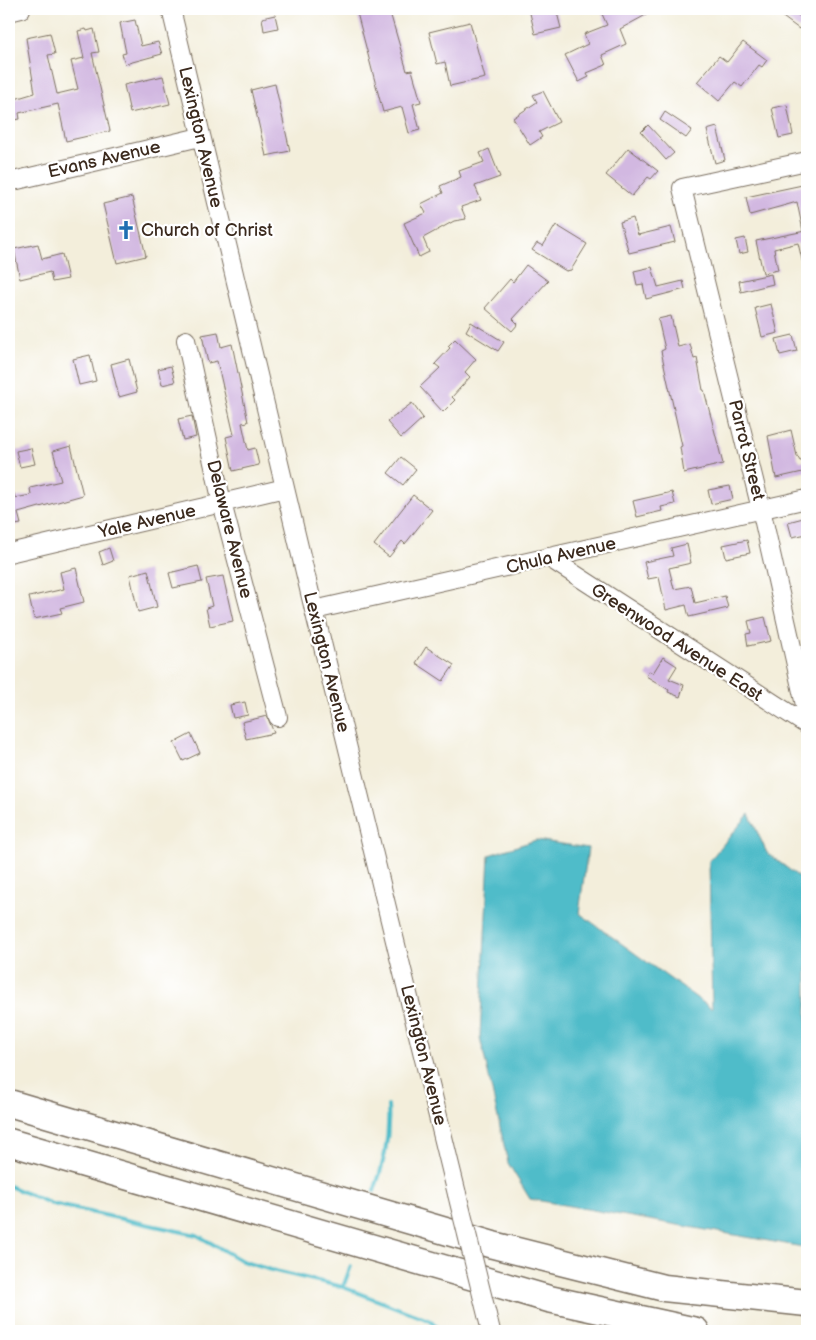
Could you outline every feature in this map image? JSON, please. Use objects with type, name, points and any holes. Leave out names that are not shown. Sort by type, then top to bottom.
[{"type":"highway","points":[[9,1103],[493,1245],[654,1286],[807,1303]]},
{"type":"highway","points":[[9,1142],[549,1299],[696,1331]]},
{"type":"street","points":[[9,12],[21,9]]},
{"type":"street","name":"Lexington Avenue","points":[[170,9],[314,610],[489,1323]]},
{"type":"street","name":"Evans Avenue","points":[[9,182],[200,137]]},
{"type":"street","name":"Parrot Street","points":[[807,161],[682,188],[761,509],[807,714]]},
{"type":"street","name":"Delaware Avenue","points":[[186,340],[222,504],[278,717]]},
{"type":"street","name":"Yale Avenue","points":[[9,553],[286,488]]},
{"type":"street","name":"Chula Avenue","points":[[314,610],[807,499]]},
{"type":"street","name":"Greenwood Avenue East","points":[[548,557],[807,725]]},
{"type":"water","points":[[749,814],[767,853],[807,883],[807,1246],[803,1247],[530,1199],[508,1163],[480,1037],[489,855],[536,840],[588,848],[579,913],[712,1009],[709,861]]},
{"type":"building","points":[[356,9],[389,9],[407,71],[412,70],[421,102],[413,104],[420,130],[409,133],[402,107],[383,112]]},
{"type":"building","points":[[529,9],[556,9],[561,28],[535,34]]},
{"type":"building","points":[[614,9],[657,9],[620,29],[626,44],[602,55],[606,65],[587,73],[589,77],[579,82],[565,55],[588,44],[584,34],[607,25],[602,14]]},
{"type":"building","points":[[772,9],[790,9],[806,21],[799,29]]},
{"type":"building","points":[[275,15],[278,28],[264,31],[262,18]]},
{"type":"building","points":[[135,20],[141,46],[158,42],[162,54],[125,64],[122,54],[126,53],[120,23]]},
{"type":"building","points":[[470,22],[485,78],[450,86],[445,62],[437,64],[429,32]]},
{"type":"building","points":[[86,29],[87,31],[94,29],[99,52],[92,53],[110,131],[66,141],[58,104],[19,113],[20,119],[9,121],[9,88],[13,87],[15,99],[35,93],[26,38],[50,33],[55,54],[48,55],[57,94],[78,89],[71,61],[84,58],[78,31]]},
{"type":"building","points":[[743,42],[767,60],[762,67],[759,65],[742,87],[735,82],[719,101],[697,82],[719,56],[727,62]]},
{"type":"building","points":[[163,76],[170,104],[130,113],[124,85]]},
{"type":"building","points":[[275,84],[290,151],[266,156],[251,90]]},
{"type":"building","points":[[543,91],[559,122],[539,132],[542,137],[530,145],[513,118],[537,102],[533,95]]},
{"type":"building","points":[[787,105],[793,135],[779,138],[772,108]]},
{"type":"building","points":[[665,112],[692,130],[686,138],[660,120]]},
{"type":"building","points":[[648,125],[674,153],[666,160],[641,132]]},
{"type":"building","points":[[717,127],[725,160],[715,163],[707,130]]},
{"type":"building","points":[[628,148],[658,171],[651,179],[648,177],[632,196],[606,175]]},
{"type":"building","points":[[489,149],[500,177],[475,186],[481,200],[461,207],[466,219],[454,221],[423,238],[429,252],[419,257],[404,223],[426,213],[421,204],[443,193],[440,186],[461,177],[459,171],[484,162],[480,153]]},
{"type":"building","points":[[807,184],[807,264],[803,264],[798,243],[774,249],[778,270],[763,273],[756,241],[805,231],[803,231],[797,202],[750,215],[746,197]]},
{"type":"building","points":[[132,197],[146,256],[117,263],[103,204]]},
{"type":"building","points":[[633,218],[638,235],[671,227],[675,242],[629,253],[620,222]]},
{"type":"building","points":[[556,225],[587,244],[571,270],[566,271],[532,250],[537,243],[543,246]]},
{"type":"building","points":[[745,238],[748,252],[739,254],[736,240]]},
{"type":"building","points":[[38,244],[42,259],[62,254],[68,279],[52,282],[50,272],[20,279],[14,249]]},
{"type":"building","points":[[526,265],[548,281],[513,319],[518,324],[512,331],[485,308],[510,279],[513,282]]},
{"type":"building","points":[[652,267],[658,287],[683,281],[685,289],[646,299],[643,284],[637,285],[634,271]]},
{"type":"building","points":[[771,274],[773,284],[741,292],[739,281]]},
{"type":"building","points":[[771,304],[778,333],[762,337],[755,308]]},
{"type":"building","points":[[671,316],[678,347],[690,344],[694,359],[697,358],[703,390],[723,464],[684,473],[680,447],[682,446],[661,351],[665,349],[658,319]]},
{"type":"building","points":[[471,322],[504,342],[498,351],[466,331]]},
{"type":"building","points":[[218,332],[221,347],[232,344],[248,422],[242,423],[248,450],[255,448],[259,465],[233,471],[226,437],[234,435],[217,361],[208,363],[202,335]]},
{"type":"building","points":[[793,335],[797,351],[780,355],[776,339]]},
{"type":"building","points":[[455,339],[476,359],[465,372],[470,377],[452,397],[455,400],[443,412],[420,387],[440,368],[435,364],[450,348],[448,346]]},
{"type":"building","points":[[90,355],[96,381],[79,385],[73,359]]},
{"type":"building","points":[[129,359],[137,392],[119,397],[111,364]]},
{"type":"building","points":[[171,366],[175,382],[162,385],[158,369]]},
{"type":"building","points":[[412,403],[423,418],[401,438],[387,422]]},
{"type":"building","points":[[192,416],[196,437],[183,440],[178,419]]},
{"type":"building","points":[[791,430],[797,456],[800,461],[807,460],[807,471],[776,478],[768,436]]},
{"type":"building","points":[[71,446],[83,495],[18,513],[21,524],[9,526],[9,490],[13,490],[15,498],[31,495],[30,488],[61,481],[53,451]]},
{"type":"building","points":[[31,448],[35,464],[20,467],[16,451]]},
{"type":"building","points":[[401,457],[416,469],[403,485],[388,473]]},
{"type":"building","points":[[730,486],[733,499],[711,504],[708,490]]},
{"type":"building","points":[[672,492],[675,504],[661,507],[662,511],[637,517],[633,501]]},
{"type":"building","points":[[413,495],[432,510],[405,544],[402,541],[389,557],[374,545]]},
{"type":"building","points":[[807,517],[807,534],[792,537],[788,522]]},
{"type":"building","points":[[747,540],[750,553],[726,558],[723,545]]},
{"type":"building","points":[[687,544],[691,563],[669,568],[674,589],[691,586],[695,603],[725,596],[728,608],[689,617],[686,605],[666,610],[659,577],[648,579],[644,562],[673,556],[671,548]]},
{"type":"building","points":[[109,548],[113,561],[103,565],[99,552]]},
{"type":"building","points":[[198,566],[202,582],[173,588],[169,573]]},
{"type":"building","points":[[76,568],[84,602],[60,608],[62,613],[34,619],[29,597],[64,589],[60,572]]},
{"type":"building","points":[[148,570],[157,607],[138,612],[130,575]]},
{"type":"building","points":[[223,576],[233,621],[210,626],[206,608],[212,606],[206,579]]},
{"type":"building","points":[[765,617],[771,641],[748,646],[746,634],[751,633],[748,621]]},
{"type":"building","points":[[426,647],[454,665],[443,681],[416,663]]},
{"type":"building","points":[[663,657],[677,666],[669,679],[684,685],[680,697],[668,692],[669,690],[646,676],[649,671],[653,673]]},
{"type":"building","points":[[245,702],[248,715],[233,718],[230,705]]},
{"type":"building","points":[[267,716],[274,733],[246,739],[242,722]]},
{"type":"building","points":[[191,734],[200,753],[183,761],[174,743]]},
{"type":"waterway","points":[[374,1191],[386,1149],[388,1106]]},
{"type":"waterway","points":[[9,1186],[52,1204],[197,1235],[242,1261],[343,1287],[431,1321],[439,1329]]},
{"type":"waterway","points":[[343,1287],[351,1266]]},
{"type":"place","name":"Church of Christ","points":[[126,230]]}]
